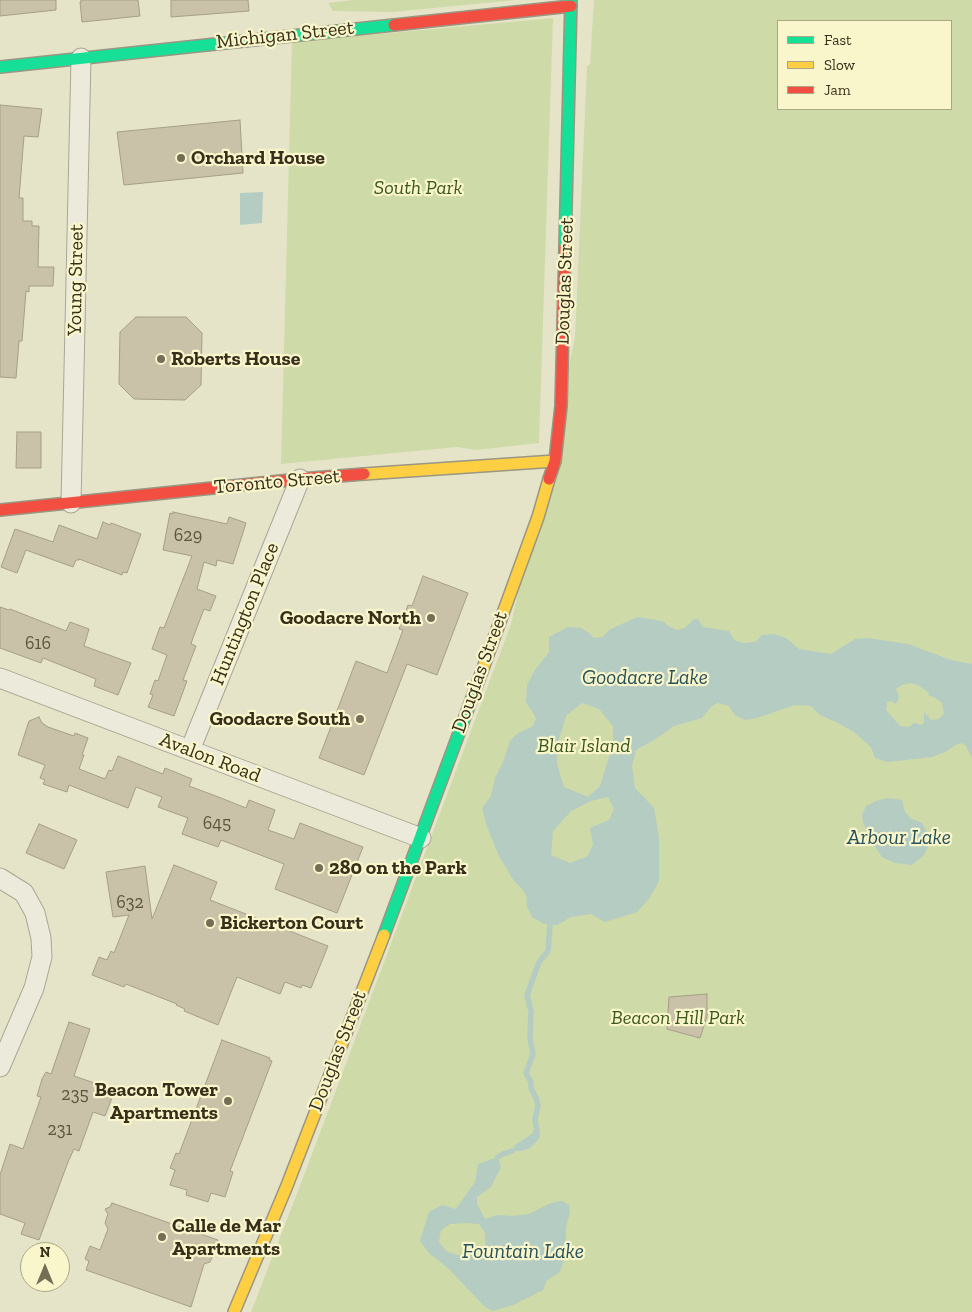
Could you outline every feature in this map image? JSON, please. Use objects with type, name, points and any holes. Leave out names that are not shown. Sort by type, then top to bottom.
[{"type":"main road","name":"Michigan Street","points":[[0,67],[571,3]]},
{"type":"main road","name":"Douglas Street","points":[[234,1312],[286,1188],[421,838],[538,517],[555,460],[562,406],[571,3]]},
{"type":"main road","name":"Toronto Street","points":[[0,510],[300,479],[555,460]]},
{"type":"street","name":"Young Street","points":[[71,503],[81,58]]},
{"type":"street","name":"Huntington Place","points":[[190,750],[300,479]]},
{"type":"street","name":"Avalon Road","points":[[0,678],[421,838]]},
{"type":"street","points":[[0,878],[24,893],[35,913],[41,938],[42,957],[34,988],[0,1067]]},
{"type":"green space","points":[[353,0],[516,0],[393,12],[333,11],[328,3]]},
{"type":"green space","name":"Beacon Hill Park","points":[[594,0],[972,0],[972,1312],[251,1312],[511,624],[575,338],[587,66],[590,64]]},
{"type":"green space","name":"South Park","points":[[553,18],[539,443],[476,450],[457,447],[281,464],[292,42]]},
{"type":"water","points":[[263,192],[262,223],[240,225],[240,193]]},
{"type":"water","name":"Goodacre Lake","points":[[637,617],[662,621],[677,630],[685,628],[694,619],[698,619],[703,627],[729,631],[734,640],[744,643],[755,642],[762,635],[774,634],[786,638],[799,649],[831,654],[855,639],[868,638],[908,644],[951,660],[972,664],[972,758],[966,746],[962,743],[932,757],[888,762],[875,758],[871,747],[854,732],[820,715],[811,706],[795,705],[757,718],[745,720],[735,715],[729,706],[717,703],[702,718],[674,726],[636,750],[632,766],[635,788],[654,808],[659,837],[659,881],[649,899],[637,912],[605,922],[591,914],[571,917],[557,925],[544,924],[532,917],[527,907],[526,895],[514,881],[498,854],[482,808],[491,796],[495,778],[510,741],[517,734],[533,726],[536,718],[526,702],[527,685],[535,670],[549,652],[549,637],[568,627],[581,628],[594,638],[603,637],[609,630]],"holes":[[[910,683],[918,685],[928,692],[929,696],[942,703],[944,713],[939,719],[931,720],[924,712],[924,722],[922,725],[914,723],[909,727],[900,726],[886,710],[887,702],[891,701],[895,704],[898,701],[899,696],[896,689]],[[582,703],[599,709],[613,726],[613,744],[600,786],[588,797],[564,787],[557,764],[558,742],[566,716]],[[608,797],[614,809],[609,820],[590,828],[593,844],[588,856],[570,863],[551,855],[553,831],[571,811],[591,801]]]},
{"type":"water","name":"Arbour Lake","points":[[887,798],[902,800],[905,812],[910,818],[922,823],[927,832],[928,846],[924,855],[912,865],[895,863],[882,857],[871,840],[863,822],[862,815],[866,806]]},
{"type":"water","points":[[535,1126],[539,1126],[539,1139],[530,1148],[522,1151],[512,1151],[515,1145],[532,1134]]},
{"type":"water","name":"Fountain Lake","points":[[498,1157],[501,1167],[491,1187],[477,1197],[477,1204],[485,1219],[497,1215],[529,1214],[551,1203],[562,1201],[569,1205],[570,1212],[566,1227],[566,1252],[560,1272],[547,1280],[543,1290],[513,1305],[493,1311],[485,1307],[449,1269],[429,1253],[420,1241],[429,1212],[442,1205],[456,1209],[475,1182],[478,1164]],"holes":[[[450,1224],[479,1224],[485,1233],[485,1245],[477,1255],[457,1255],[446,1251],[439,1242],[441,1230]]]},
{"type":"building","points":[[0,0],[56,0],[56,10],[0,16]]},
{"type":"building","points":[[81,0],[138,0],[140,16],[82,22]]},
{"type":"building","points":[[171,0],[248,0],[249,11],[171,17]]},
{"type":"building","points":[[0,105],[42,109],[38,137],[24,136],[19,198],[23,198],[23,221],[32,221],[32,226],[39,226],[38,267],[54,267],[53,286],[29,286],[29,292],[26,291],[22,341],[19,341],[16,378],[0,377]]},
{"type":"building","name":"Orchard House","points":[[240,120],[243,173],[124,185],[117,132]]},
{"type":"building","name":"Roberts House","points":[[136,317],[186,317],[202,333],[201,385],[185,400],[134,399],[119,384],[120,332]]},
{"type":"building","points":[[17,432],[41,432],[41,468],[16,468]]},
{"type":"building","points":[[173,512],[227,524],[229,517],[246,523],[233,564],[217,560],[216,566],[204,562],[197,589],[216,596],[210,611],[204,609],[193,638],[191,644],[196,646],[183,680],[187,681],[174,716],[148,707],[153,695],[150,694],[155,680],[158,681],[167,655],[152,649],[160,627],[164,628],[192,556],[163,550],[170,513],[173,514]]},
{"type":"building","points":[[103,522],[141,534],[127,573],[123,572],[122,575],[79,559],[76,560],[73,567],[26,550],[17,573],[1,567],[15,529],[53,542],[59,525],[97,539]]},
{"type":"building","points":[[423,576],[468,593],[437,675],[407,664],[364,775],[319,758],[356,661],[387,673],[403,630],[399,629],[408,605],[412,606]]},
{"type":"building","points":[[0,607],[10,609],[66,631],[70,622],[89,629],[84,646],[131,663],[118,695],[94,686],[96,679],[43,658],[41,663],[0,648]]},
{"type":"building","points":[[39,717],[42,723],[48,727],[74,736],[75,733],[88,738],[79,769],[105,779],[109,770],[112,771],[118,756],[163,774],[165,768],[192,779],[189,786],[246,808],[249,800],[275,810],[268,830],[294,839],[300,823],[363,847],[337,913],[275,889],[284,864],[221,840],[218,847],[182,834],[188,818],[158,807],[162,797],[136,787],[128,808],[69,785],[67,792],[43,784],[45,780],[40,778],[45,765],[18,755],[29,721]]},
{"type":"building","points":[[39,824],[77,840],[64,869],[26,853]]},
{"type":"building","name":"Bickerton Court","points":[[174,865],[217,882],[210,900],[328,946],[311,988],[302,985],[301,988],[285,982],[280,994],[237,977],[218,1025],[184,1011],[185,1009],[177,1004],[126,984],[124,987],[92,975],[99,957],[107,960],[111,951],[114,953],[129,915],[113,917],[106,872],[145,866],[152,919]]},
{"type":"building","points":[[707,994],[707,1016],[700,1038],[667,1029],[669,997]]},
{"type":"building","points":[[69,1022],[90,1029],[74,1076],[115,1090],[105,1116],[93,1112],[79,1151],[74,1149],[39,1240],[21,1234],[25,1223],[0,1214],[0,1175],[10,1144],[23,1149],[41,1097],[37,1096],[42,1079],[46,1072],[51,1074]]},
{"type":"building","name":"Beacon Tower Apartments","points":[[222,1040],[270,1058],[269,1060],[272,1061],[230,1171],[233,1172],[225,1197],[211,1193],[208,1202],[186,1195],[187,1190],[170,1185],[175,1170],[170,1168],[176,1153],[179,1154]]},
{"type":"building","points":[[112,1203],[218,1240],[219,1250],[214,1253],[210,1262],[204,1264],[191,1307],[86,1270],[89,1261],[85,1259],[90,1246],[100,1250],[108,1229],[105,1223],[108,1214],[105,1209],[110,1207]]},
{"type":"waterway","points":[[536,1126],[535,1119],[538,1106],[531,1088],[531,1082],[526,1073],[533,1054],[530,1039],[531,1011],[527,995],[539,962],[548,951],[550,924]]},
{"type":"waterway","points":[[498,1157],[512,1151]]},
{"type":"traffic: fast","points":[[565,248],[571,0]]},
{"type":"traffic: fast","points":[[0,67],[394,25]]},
{"type":"traffic: fast","points":[[384,935],[482,671]]},
{"type":"traffic: slow","points":[[364,474],[555,461]]},
{"type":"traffic: slow","points":[[482,671],[538,517],[549,479]]},
{"type":"traffic: slow","points":[[234,1312],[286,1188],[384,935]]},
{"type":"traffic: jam","points":[[394,25],[571,6]]},
{"type":"traffic: jam","points":[[549,479],[555,461],[561,406],[565,248]]},
{"type":"traffic: jam","points":[[0,510],[364,474]]},
{"type":"place","name":"Orchard House","points":[[181,158]]},
{"type":"place","name":"Roberts House","points":[[161,359]]},
{"type":"place","name":"Goodacre North","points":[[431,618]]},
{"type":"place","name":"Goodacre South","points":[[360,719]]},
{"type":"place","name":"280 on the Park","points":[[319,868]]},
{"type":"place","name":"Bickerton Court","points":[[210,923]]},
{"type":"place","name":"Beacon Tower Apartments","points":[[228,1101]]},
{"type":"place","name":"Calle de Mar Apartments","points":[[162,1237]]},
{"type":"park label","name":"Blair Island","points":[[584,746]]}]
